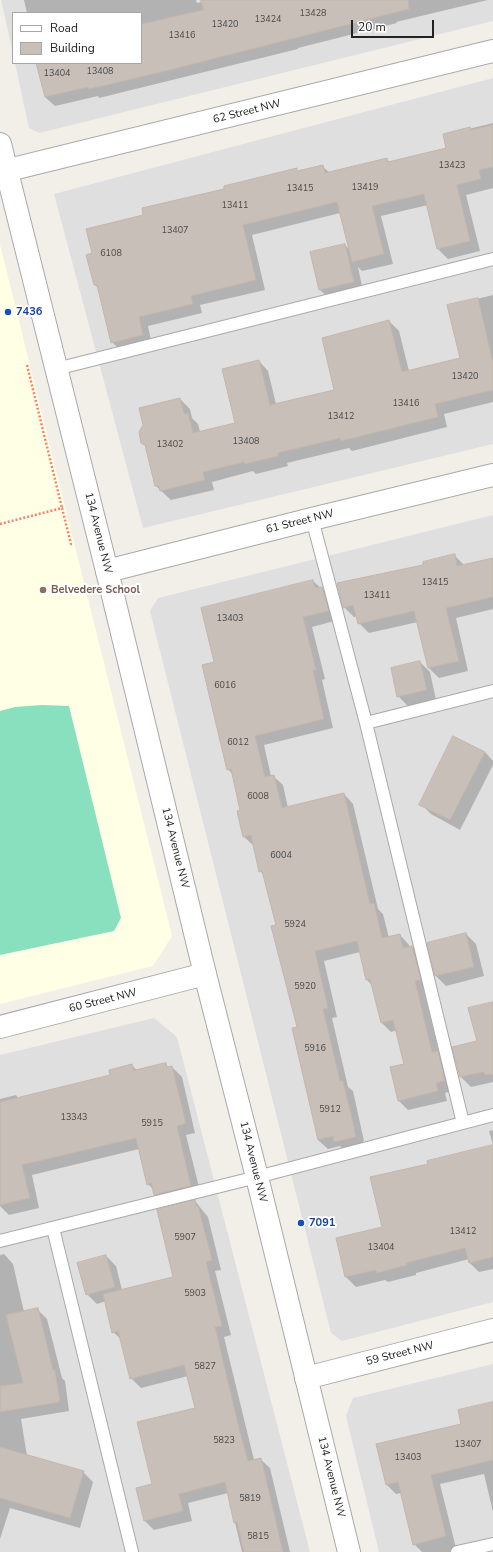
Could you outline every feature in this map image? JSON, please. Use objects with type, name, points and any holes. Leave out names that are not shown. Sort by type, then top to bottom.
[{"type":"street","name":"62 Street NW","points":[[3,171],[493,51]]},
{"type":"street","name":"134 Avenue NW","points":[[0,144],[3,171],[99,537],[205,974],[349,1552]]},
{"type":"street","name":"61 Street NW","points":[[107,571],[493,475]]},
{"type":"street","name":"60 Street NW","points":[[0,1027],[205,974]]},
{"type":"street","name":"59 Street NW","points":[[306,1378],[493,1330]]},
{"type":"lane","points":[[56,369],[493,259]]},
{"type":"lane","points":[[312,519],[366,723],[463,1123]]},
{"type":"lane","points":[[366,723],[493,691]]},
{"type":"lane","points":[[0,1241],[257,1178],[493,1115]]},
{"type":"lane","points":[[53,1228],[132,1552]]},
{"type":"lane","points":[[457,1552],[493,1544]]},
{"type":"path","points":[[26,363],[71,544],[99,537]]},
{"type":"path","points":[[0,524],[62,508]]},
{"type":"shaded area","points":[[1,0],[493,0],[493,21],[39,133],[29,128],[15,64],[142,64],[142,12],[12,12],[12,49]]},
{"type":"shaded area","points":[[493,78],[493,444],[143,528],[54,194]]},
{"type":"shaded area","name":"Belvedere School","points":[[0,245],[172,936],[153,966],[0,1004]]},
{"type":"shaded area","points":[[493,515],[493,1302],[342,1341],[331,1333],[150,611],[158,598]]},
{"type":"shaded area","points":[[154,1018],[177,1037],[310,1552],[0,1552],[0,1055]]},
{"type":"shaded area","points":[[493,1364],[493,1552],[379,1552],[346,1416],[353,1398]]},
{"type":"green space","points":[[42,705],[69,706],[121,918],[114,931],[0,955],[0,711],[15,707]]},
{"type":"building","points":[[201,0],[408,0],[409,9],[162,72],[89,89],[88,87],[45,97],[36,64],[142,64],[142,24],[203,10]]},
{"type":"building","points":[[493,125],[493,167],[479,170],[481,179],[457,185],[470,241],[437,249],[424,194],[372,206],[384,254],[352,262],[337,202],[243,225],[256,280],[191,296],[193,304],[139,317],[143,335],[111,343],[97,285],[94,285],[86,255],[92,253],[86,229],[143,215],[142,208],[224,189],[224,186],[297,168],[297,171],[323,165],[325,173],[387,158],[388,162],[446,148],[443,134],[470,127],[471,130]]},
{"type":"building","points":[[345,244],[354,282],[319,290],[310,252]]},
{"type":"building","points":[[478,298],[493,363],[493,390],[435,404],[438,417],[341,441],[340,438],[278,453],[278,456],[245,464],[244,462],[203,472],[205,480],[160,491],[159,486],[155,486],[145,445],[141,443],[139,432],[143,425],[139,408],[180,398],[184,414],[188,413],[193,433],[235,423],[222,369],[259,360],[270,405],[334,390],[322,338],[389,320],[402,372],[460,358],[447,305]]},
{"type":"building","points":[[455,554],[457,566],[493,558],[493,597],[446,608],[459,661],[428,668],[414,611],[358,624],[353,605],[343,608],[337,583],[423,565],[423,562]]},
{"type":"building","points":[[313,580],[315,588],[322,587],[329,611],[303,617],[316,670],[313,670],[324,719],[255,736],[265,777],[274,775],[282,808],[344,793],[370,904],[374,903],[382,938],[400,934],[403,948],[412,946],[421,980],[415,981],[432,1052],[438,1051],[445,1081],[436,1083],[438,1091],[398,1101],[390,1067],[404,1064],[393,1020],[381,1023],[370,979],[366,980],[357,941],[315,951],[328,1008],[323,1009],[340,1081],[343,1081],[356,1137],[334,1142],[333,1136],[318,1140],[292,1028],[297,1027],[271,926],[276,925],[262,871],[259,872],[251,835],[243,837],[237,811],[240,810],[231,769],[227,770],[202,665],[214,662],[201,608]]},
{"type":"building","points":[[420,661],[427,690],[397,697],[391,668]]},
{"type":"building","points":[[453,736],[485,752],[450,820],[419,805]]},
{"type":"building","points":[[466,933],[474,967],[435,976],[427,943]]},
{"type":"building","points":[[493,1002],[493,1074],[485,1075],[484,1072],[460,1077],[452,1047],[477,1041],[468,1008]]},
{"type":"building","points":[[166,1063],[167,1067],[172,1066],[186,1123],[177,1126],[191,1186],[154,1195],[151,1183],[147,1185],[136,1138],[22,1165],[30,1198],[0,1205],[0,1102],[110,1075],[109,1070],[132,1064],[134,1070]]},
{"type":"building","points":[[493,1145],[493,1257],[469,1263],[465,1248],[406,1263],[407,1265],[377,1273],[376,1270],[345,1277],[336,1238],[382,1227],[370,1177],[428,1164],[427,1161]]},
{"type":"building","points":[[195,1200],[196,1206],[198,1206],[212,1260],[206,1262],[222,1326],[215,1327],[239,1428],[248,1461],[261,1458],[283,1552],[244,1552],[237,1522],[234,1523],[225,1482],[179,1494],[183,1511],[144,1521],[136,1488],[152,1484],[137,1422],[195,1408],[184,1365],[130,1379],[118,1331],[112,1333],[103,1294],[173,1277],[157,1210]]},
{"type":"building","points":[[106,1255],[115,1287],[86,1295],[77,1263]]},
{"type":"building","points":[[38,1308],[53,1370],[55,1370],[60,1402],[0,1412],[0,1386],[23,1383],[6,1315]]},
{"type":"building","points":[[493,1402],[493,1460],[431,1475],[446,1536],[413,1545],[398,1482],[386,1485],[376,1444],[461,1424],[458,1410]]},
{"type":"building","points":[[0,1447],[84,1471],[70,1518],[0,1498]]},
{"type":"place","name":"7436","points":[[8,312]]},
{"type":"place","name":"Belvedere School","points":[[43,590]]},
{"type":"place","name":"7091","points":[[301,1223]]}]
